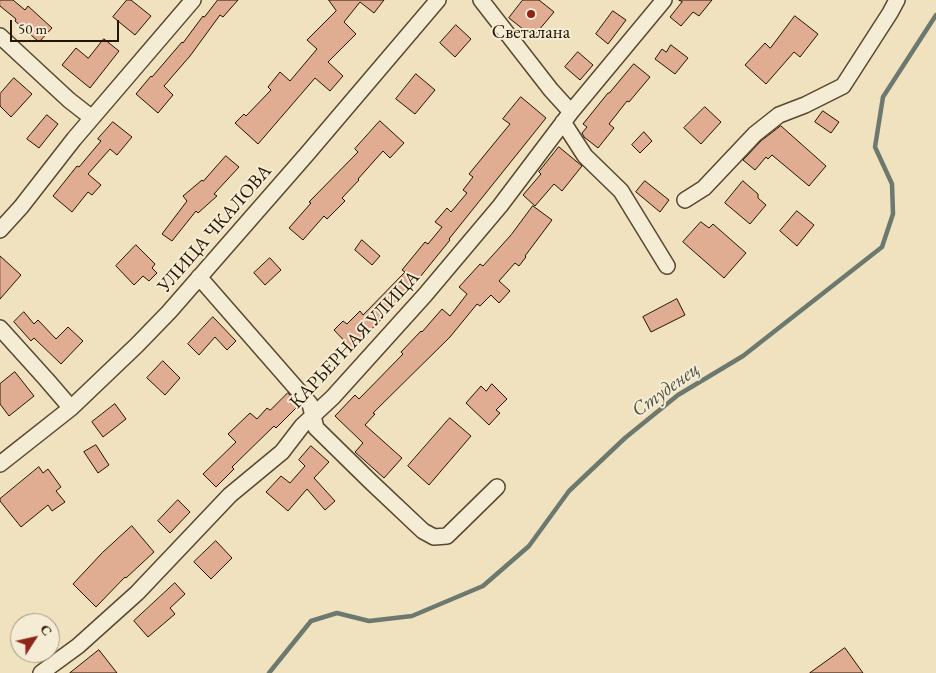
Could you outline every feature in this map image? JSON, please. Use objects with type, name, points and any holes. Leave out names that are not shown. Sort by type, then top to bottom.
[{"type":"street","points":[[0,230],[22,207],[92,118],[193,0]]},
{"type":"street","name":"УЛИЦА ЧКАЛОВА","points":[[0,464],[71,408],[169,312],[438,0]]},
{"type":"street","points":[[481,0],[551,90],[567,117],[585,156],[622,190],[667,266]]},
{"type":"street","name":"КАРЬЕРНАЯ УЛИЦА","points":[[41,673],[78,646],[137,593],[230,495],[282,452],[302,426],[333,397],[425,296],[500,206],[567,117],[664,0]]},
{"type":"street","points":[[685,200],[704,188],[755,134],[779,115],[805,105],[843,86],[897,0]]},
{"type":"street","points":[[0,36],[69,100],[92,118]]},
{"type":"street","points":[[199,277],[310,404],[316,428],[423,531],[434,537],[447,536],[497,487]]},
{"type":"street","points":[[0,328],[71,408]]},
{"type":"building","points":[[0,0],[13,0],[25,10],[28,6],[52,28],[39,42],[0,6]]},
{"type":"building","points":[[127,0],[131,0],[151,16],[135,35],[113,17]]},
{"type":"building","points":[[218,0],[238,0],[223,17],[220,15],[190,56],[164,86],[173,95],[158,113],[136,94],[183,43],[203,16]]},
{"type":"building","points":[[329,0],[384,0],[374,13],[360,2],[344,22],[356,34],[328,62],[343,76],[330,91],[315,78],[258,144],[235,123],[244,114],[246,116],[271,90],[268,87],[280,72],[290,81],[317,49],[307,40],[336,11]]},
{"type":"building","points":[[523,0],[539,0],[554,12],[533,37],[509,18]]},
{"type":"building","points":[[679,0],[712,0],[699,16],[693,12],[681,26],[670,17],[682,2]]},
{"type":"building","points":[[613,11],[626,20],[608,44],[596,34]]},
{"type":"building","points":[[795,16],[818,34],[800,57],[794,52],[766,84],[745,65],[765,43],[770,48]]},
{"type":"building","points":[[456,25],[471,39],[455,57],[440,43]]},
{"type":"building","points":[[104,39],[119,51],[90,88],[62,65],[76,48],[88,58]]},
{"type":"building","points":[[671,45],[688,58],[675,74],[655,59],[662,49],[666,52]]},
{"type":"building","points":[[578,52],[593,65],[580,80],[565,67]]},
{"type":"building","points":[[634,64],[650,77],[629,102],[627,101],[609,124],[614,128],[598,148],[584,137],[582,133],[587,127],[583,124]]},
{"type":"building","points":[[416,74],[435,90],[415,114],[396,99]]},
{"type":"building","points":[[14,78],[32,94],[11,117],[0,106],[0,94]]},
{"type":"building","points":[[521,97],[546,118],[407,293],[352,349],[334,330],[343,321],[347,324],[360,311],[363,315],[405,272],[402,270],[425,242],[428,244],[442,227],[435,222],[447,208],[451,212],[467,193],[463,190],[473,177],[469,174],[510,124],[503,119]]},
{"type":"building","points":[[705,107],[721,122],[701,144],[684,128]]},
{"type":"building","points":[[823,111],[839,122],[831,133],[815,122]]},
{"type":"building","points":[[47,115],[58,124],[39,148],[27,139]]},
{"type":"building","points":[[380,121],[404,143],[390,158],[383,151],[342,198],[345,201],[327,219],[324,216],[303,240],[289,228],[311,203],[309,202],[358,152],[355,149]]},
{"type":"building","points":[[113,122],[132,137],[117,155],[110,149],[88,174],[101,185],[92,195],[88,192],[72,212],[53,196],[77,166],[79,167],[101,141],[98,139]]},
{"type":"building","points":[[781,126],[826,166],[809,186],[772,155],[768,159],[766,157],[755,170],[743,160],[761,141]]},
{"type":"building","points":[[644,132],[652,141],[640,153],[632,145]]},
{"type":"building","points":[[559,147],[582,166],[562,191],[554,184],[535,206],[523,195],[541,174],[539,172]]},
{"type":"building","points":[[226,156],[239,167],[214,194],[217,196],[198,213],[196,211],[172,241],[162,234],[187,201],[183,196],[203,181]]},
{"type":"building","points":[[645,181],[669,200],[660,212],[636,192]]},
{"type":"building","points":[[743,181],[758,194],[758,198],[766,205],[750,224],[725,203]]},
{"type":"building","points":[[533,206],[552,220],[519,266],[515,263],[499,281],[510,291],[499,303],[491,295],[480,306],[477,304],[450,337],[373,413],[375,414],[365,425],[402,458],[384,478],[355,452],[363,443],[335,416],[355,395],[359,399],[403,354],[401,352],[442,309],[450,316],[467,294],[459,287],[480,264],[483,266],[511,235]]},
{"type":"building","points":[[797,211],[814,225],[797,246],[780,231]]},
{"type":"building","points":[[701,222],[709,228],[713,224],[746,253],[724,278],[683,242]]},
{"type":"building","points":[[362,240],[380,256],[372,265],[355,250]]},
{"type":"building","points":[[136,245],[155,264],[152,268],[157,273],[149,281],[143,276],[134,285],[116,266]]},
{"type":"building","points":[[0,256],[21,275],[0,299]]},
{"type":"building","points":[[270,258],[281,270],[265,285],[254,273]]},
{"type":"building","points":[[677,299],[685,315],[651,332],[643,317]]},
{"type":"building","points":[[24,312],[34,324],[38,320],[56,339],[68,327],[83,341],[61,364],[34,338],[31,341],[14,322]]},
{"type":"building","points":[[213,317],[236,341],[227,350],[215,337],[199,355],[188,344]]},
{"type":"building","points":[[163,361],[180,378],[165,395],[147,378]]},
{"type":"building","points":[[15,372],[34,396],[9,416],[0,404],[0,384]]},
{"type":"building","points":[[492,384],[507,399],[496,410],[500,413],[489,425],[466,403],[481,386],[486,391]]},
{"type":"building","points":[[288,393],[299,405],[276,428],[274,426],[232,467],[234,469],[216,487],[203,474],[236,442],[228,434],[250,413],[257,419],[267,408],[270,410]]},
{"type":"building","points":[[115,404],[126,419],[103,437],[92,422]]},
{"type":"building","points":[[450,418],[471,436],[429,485],[408,466]]},
{"type":"building","points":[[96,445],[109,465],[98,473],[84,452]]},
{"type":"building","points":[[311,446],[329,462],[314,478],[335,501],[325,510],[307,489],[288,511],[266,492],[281,476],[290,483],[305,466],[299,460]]},
{"type":"building","points":[[39,467],[43,473],[48,469],[61,487],[56,491],[65,502],[52,511],[48,505],[21,527],[0,499]]},
{"type":"building","points":[[178,500],[190,512],[170,533],[158,521]]},
{"type":"building","points":[[132,526],[154,552],[125,577],[96,607],[73,584],[102,553]]},
{"type":"building","points":[[216,541],[232,558],[211,579],[194,562]]},
{"type":"building","points":[[175,583],[185,594],[170,608],[175,614],[148,637],[134,621]]},
{"type":"building","points":[[845,648],[863,673],[810,673]]},
{"type":"building","points":[[99,650],[117,673],[70,673]]},
{"type":"waterway","name":"Студенец","points":[[269,673],[311,621],[337,613],[369,621],[412,616],[483,586],[529,546],[569,491],[625,438],[678,395],[743,356],[882,247],[893,214],[892,184],[875,147],[883,97],[936,15]]},
{"type":"place","name":"Светалана","points":[[531,14]]}]
